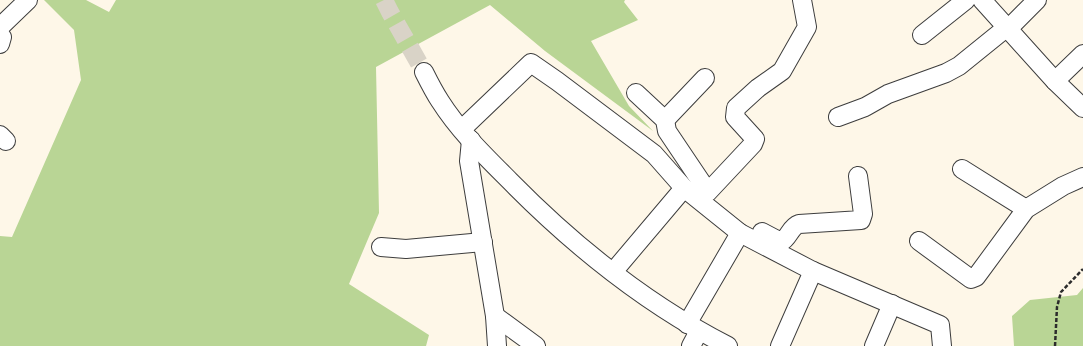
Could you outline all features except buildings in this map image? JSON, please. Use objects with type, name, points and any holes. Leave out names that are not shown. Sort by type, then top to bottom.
[{"type":"street","points":[[0,27],[28,0]]},
{"type":"street","points":[[708,192],[753,144],[755,139],[735,117],[736,108],[758,88],[782,71],[807,27],[802,0]]},
{"type":"street","points":[[922,35],[966,0]]},
{"type":"street","points":[[982,0],[1055,81],[1083,108]]},
{"type":"street","points":[[838,117],[865,106],[888,94],[946,73],[959,66],[1007,28],[1037,0]]},
{"type":"street","points":[[0,36],[2,37],[0,44]]},
{"type":"street","points":[[1055,81],[1083,54]]},
{"type":"street","points":[[497,346],[495,316],[469,161],[466,134],[531,63],[654,154],[684,188],[740,233],[813,271],[940,325],[942,346]]},
{"type":"street","points":[[424,72],[441,102],[466,134],[526,197],[577,245],[692,334],[728,346]]},
{"type":"street","points":[[665,120],[705,78]]},
{"type":"street","points":[[636,93],[665,120],[667,131],[708,192]]},
{"type":"street","points":[[654,154],[664,150],[734,216],[781,242],[785,240],[794,226],[799,224],[861,220],[863,214],[858,176]]},
{"type":"street","points":[[962,169],[1026,209]]},
{"type":"street","points":[[919,242],[971,279],[976,277],[1026,209],[1063,186],[1083,177]]},
{"type":"street","points":[[613,272],[684,188]]},
{"type":"street","points":[[692,334],[740,233]]},
{"type":"street","points":[[381,247],[406,249],[483,242]]},
{"type":"street","points":[[780,346],[813,271]]},
{"type":"street","points":[[874,346],[892,304]]},
{"type":"street","points":[[495,316],[536,346]]},
{"type":"path","points":[[1055,346],[1057,307],[1061,292],[1083,269]]},
{"type":"green space","points":[[44,0],[86,0],[109,12],[116,0],[625,0],[624,2],[638,20],[591,41],[629,106],[653,131],[545,51],[490,5],[376,67],[379,213],[349,284],[429,335],[426,346],[0,346],[0,236],[12,237],[81,80],[74,30]]},
{"type":"green space","points":[[1083,288],[1083,346],[1014,346],[1012,316],[1030,300],[1077,295]]},
{"type":"tunnel","points":[[384,0],[424,72]]}]
